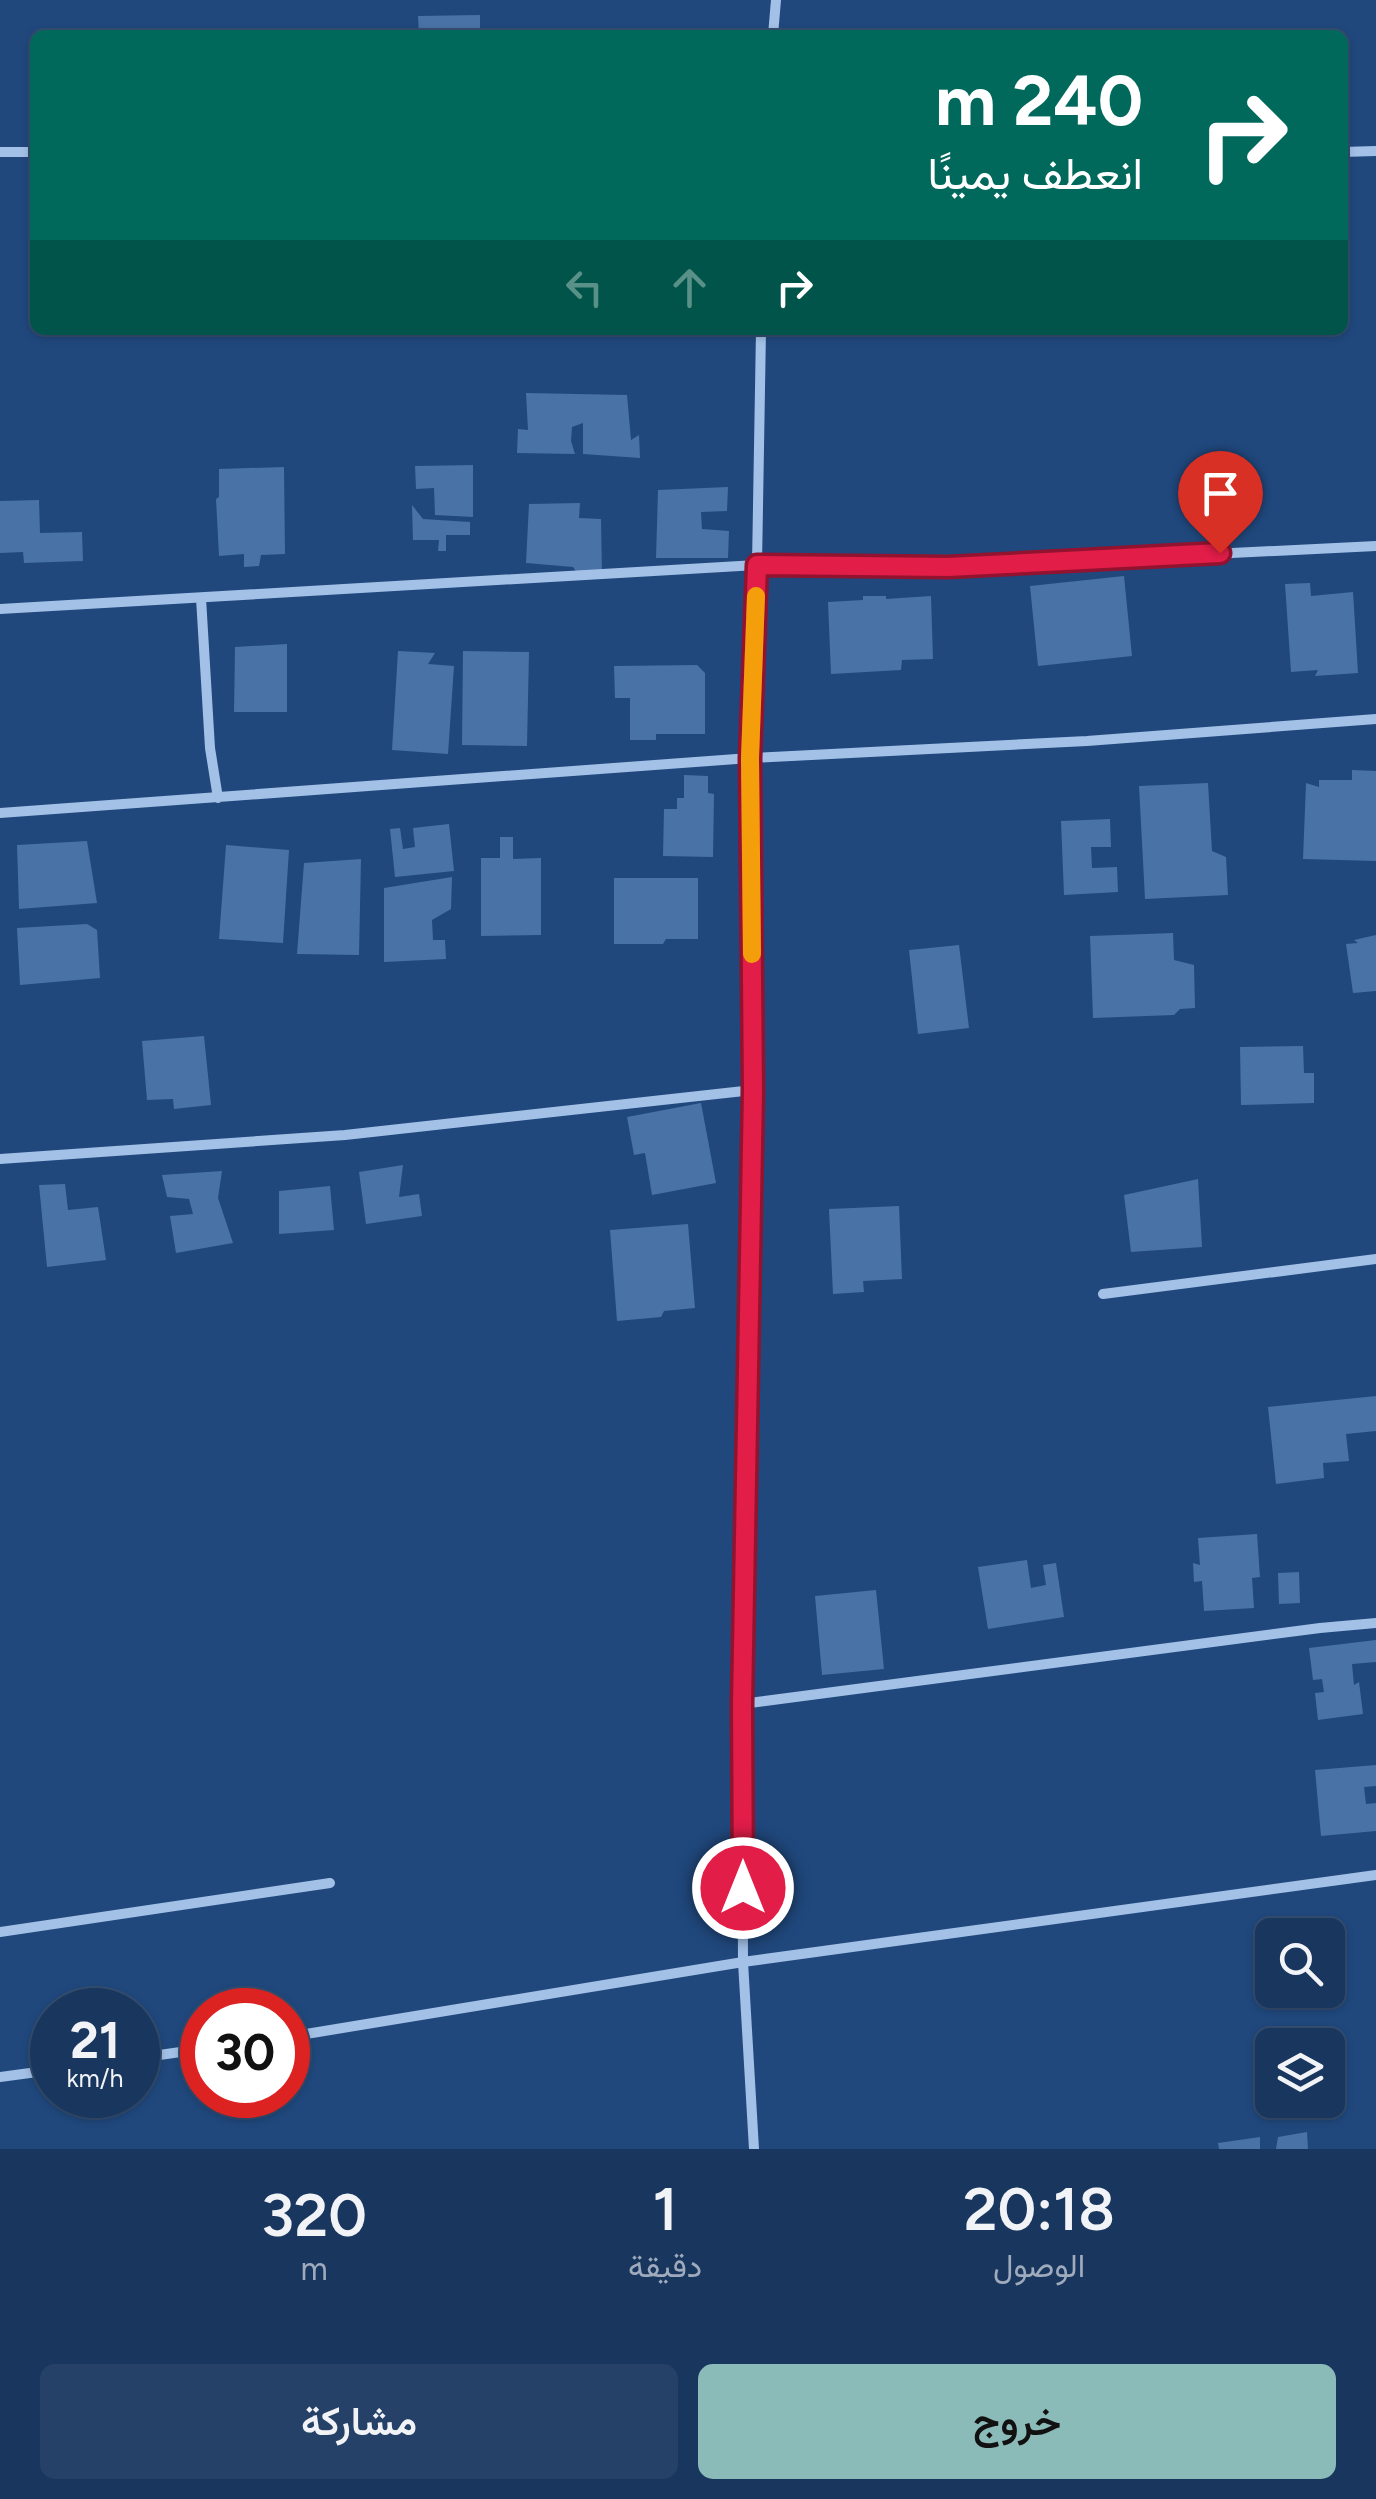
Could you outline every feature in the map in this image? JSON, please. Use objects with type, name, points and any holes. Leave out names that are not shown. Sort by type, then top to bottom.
[{"type":"street","points":[[773,30],[776,0]]},
{"type":"street","points":[[1348,152],[1376,151]]},
{"type":"street","points":[[0,152],[30,152]]},
{"type":"street","points":[[754,2149],[743,1962],[742,1704],[753,1090],[750,758],[761,335]]},
{"type":"street","points":[[0,610],[757,565],[948,567],[1376,546]]},
{"type":"street","points":[[201,598],[210,748],[218,798]]},
{"type":"street","points":[[0,813],[750,758],[1087,741],[1376,719]]},
{"type":"street","points":[[0,1159],[345,1135],[753,1090]]},
{"type":"street","points":[[1104,1294],[1376,1259]]},
{"type":"street","points":[[742,1704],[1376,1623]]},
{"type":"street","points":[[310,2033],[938,1933],[1376,1875]]},
{"type":"street","points":[[0,1932],[330,1882]]},
{"type":"street","points":[[0,2077],[30,2073]]},
{"type":"building","points":[[480,15],[480,30],[419,30],[418,16]]},
{"type":"building","points":[[526,393],[627,395],[631,440],[639,435],[640,458],[583,454],[583,423],[572,427],[575,454],[517,453],[518,429],[528,430]]},
{"type":"building","points":[[473,465],[473,517],[435,515],[434,488],[416,489],[415,466]]},
{"type":"building","points":[[284,467],[285,554],[261,555],[259,566],[244,567],[244,554],[219,556],[219,469]]},
{"type":"building","points":[[728,487],[727,511],[701,512],[702,529],[729,531],[728,558],[656,558],[658,490]]},
{"type":"building","points":[[39,500],[40,533],[82,532],[83,561],[24,563],[23,552],[0,553],[0,501]]},
{"type":"building","points":[[580,503],[579,518],[601,519],[602,574],[526,563],[529,504]]},
{"type":"building","points":[[412,505],[423,519],[470,522],[470,535],[446,535],[446,551],[438,551],[439,540],[413,540]]},
{"type":"building","points":[[1124,576],[1132,656],[1038,666],[1030,586]]},
{"type":"building","points":[[1310,583],[1311,596],[1353,592],[1358,673],[1315,676],[1318,670],[1291,672],[1285,584]]},
{"type":"building","points":[[863,596],[931,596],[933,659],[902,660],[901,670],[831,674],[828,602],[863,600]]},
{"type":"building","points":[[287,644],[287,712],[234,712],[235,647]]},
{"type":"building","points":[[398,651],[435,653],[428,664],[454,666],[448,754],[392,750]]},
{"type":"building","points":[[463,651],[529,652],[527,746],[462,745]]},
{"type":"building","points":[[697,665],[705,673],[705,734],[656,734],[656,740],[630,740],[630,698],[615,698],[614,666]]},
{"type":"building","points":[[1352,770],[1376,771],[1376,861],[1303,859],[1306,783],[1319,787],[1319,780],[1352,780]]},
{"type":"building","points":[[684,775],[708,776],[708,793],[714,794],[713,857],[663,856],[664,809],[677,809],[677,798],[684,798]]},
{"type":"building","points":[[1208,783],[1212,851],[1226,857],[1228,895],[1145,899],[1139,786]]},
{"type":"building","points":[[1110,819],[1111,847],[1091,847],[1092,868],[1117,867],[1118,892],[1064,895],[1061,821]]},
{"type":"building","points":[[449,824],[454,871],[395,877],[390,829],[400,828],[403,849],[415,847],[413,828]]},
{"type":"building","points":[[500,837],[513,837],[513,859],[541,858],[541,935],[481,936],[481,858],[500,858]]},
{"type":"building","points":[[87,841],[97,903],[19,909],[17,845]]},
{"type":"building","points":[[226,845],[289,850],[283,943],[219,939]]},
{"type":"building","points":[[361,859],[359,955],[297,954],[304,863]]},
{"type":"building","points":[[452,877],[451,909],[432,920],[433,940],[445,940],[446,959],[384,962],[384,888]]},
{"type":"building","points":[[614,878],[698,878],[698,939],[614,944]]},
{"type":"building","points":[[87,924],[97,930],[100,978],[20,985],[17,928]]},
{"type":"building","points":[[1173,933],[1174,960],[1194,965],[1195,1008],[1180,1009],[1174,1015],[1093,1018],[1090,936]]},
{"type":"building","points":[[1376,935],[1376,991],[1353,993],[1346,944]]},
{"type":"building","points":[[959,945],[969,1028],[918,1034],[909,950]]},
{"type":"building","points":[[204,1036],[211,1105],[174,1109],[173,1099],[147,1100],[142,1041]]},
{"type":"building","points":[[1303,1046],[1304,1073],[1314,1073],[1314,1103],[1241,1105],[1240,1047]]},
{"type":"building","points":[[701,1103],[716,1183],[652,1195],[645,1153],[634,1155],[627,1117]]},
{"type":"building","points":[[403,1165],[399,1197],[419,1194],[422,1216],[366,1224],[359,1172]]},
{"type":"building","points":[[222,1171],[218,1198],[233,1243],[176,1253],[170,1216],[193,1214],[189,1199],[167,1197],[162,1175]]},
{"type":"building","points":[[1198,1179],[1202,1247],[1131,1252],[1124,1195]]},
{"type":"building","points":[[65,1184],[68,1210],[98,1207],[106,1260],[47,1267],[39,1185]]},
{"type":"building","points":[[330,1186],[334,1230],[279,1234],[279,1191]]},
{"type":"building","points":[[899,1206],[902,1279],[863,1281],[864,1292],[833,1294],[829,1209]]},
{"type":"building","points":[[688,1224],[695,1308],[664,1311],[661,1317],[617,1321],[610,1230]]},
{"type":"building","points":[[1376,1396],[1376,1431],[1346,1434],[1349,1461],[1323,1463],[1324,1478],[1276,1484],[1268,1407]]},
{"type":"building","points":[[1257,1534],[1260,1577],[1252,1578],[1254,1608],[1204,1611],[1202,1581],[1194,1582],[1193,1563],[1200,1565],[1198,1538]]},
{"type":"building","points":[[1027,1560],[1031,1588],[1046,1585],[1043,1565],[1056,1563],[1064,1617],[988,1629],[978,1567]]},
{"type":"building","points":[[1299,1572],[1300,1603],[1279,1604],[1278,1573]]},
{"type":"building","points":[[876,1590],[884,1669],[822,1675],[815,1596]]},
{"type":"building","points":[[1376,1640],[1376,1662],[1352,1664],[1363,1714],[1318,1720],[1315,1693],[1324,1692],[1322,1679],[1313,1680],[1309,1648]]},
{"type":"building","points":[[1376,1765],[1376,1786],[1364,1787],[1366,1804],[1376,1803],[1376,1831],[1321,1836],[1315,1770]]},
{"type":"building","points":[[1307,2132],[1308,2149],[1276,2149],[1278,2137]]},
{"type":"building","points":[[1260,2137],[1260,2149],[1219,2149],[1218,2143]]},
{"type":"slow traffic","points":[[752,954],[750,758],[756,596]]},
{"type":"route","points":[[743,1888],[742,1704],[753,1090],[750,758],[757,565],[948,567],[1220,553]]}]
